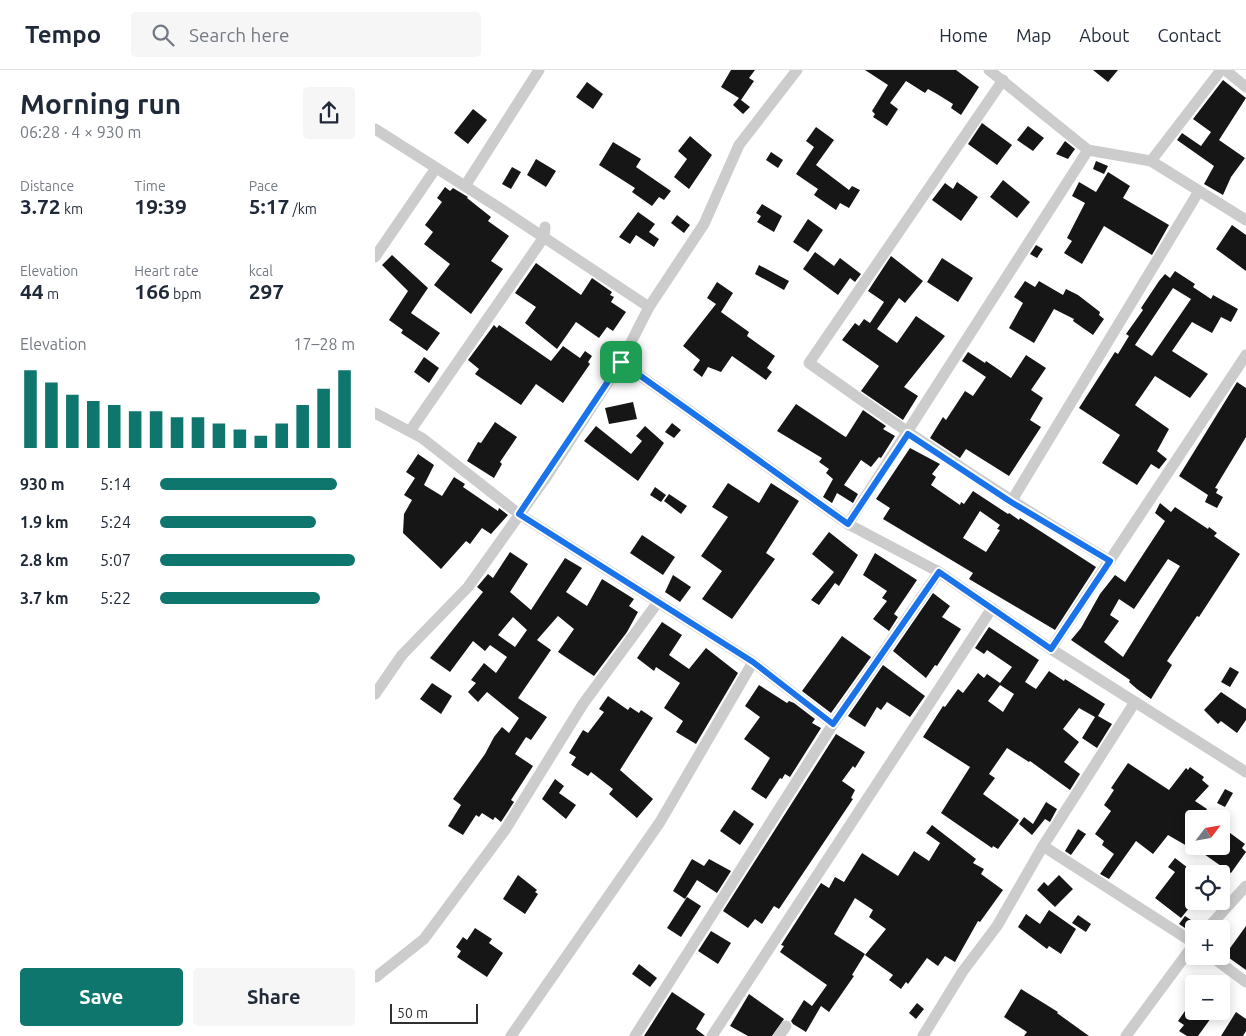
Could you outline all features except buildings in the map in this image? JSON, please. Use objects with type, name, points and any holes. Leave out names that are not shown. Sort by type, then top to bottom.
[{"type":"street","points":[[465,186],[539,70]]},
{"type":"street","points":[[375,694],[402,656],[467,587],[519,514],[621,362],[649,307],[704,224],[739,145],[797,70]]},
{"type":"street","points":[[1151,161],[1223,70],[1246,87]]},
{"type":"street","points":[[991,71],[1088,150],[1151,161],[1246,220]]},
{"type":"street","points":[[1003,80],[809,363],[908,434],[1011,502],[1110,561]]},
{"type":"street","points":[[375,129],[465,186],[544,232],[649,307]]},
{"type":"street","points":[[848,524],[908,434],[1088,150]]},
{"type":"street","points":[[375,257],[436,168]]},
{"type":"street","points":[[1011,502],[1199,191]]},
{"type":"street","points":[[410,432],[544,232]]},
{"type":"street","points":[[621,362],[848,524],[939,572],[1051,649],[1246,772]]},
{"type":"street","points":[[1051,649],[1244,362]]},
{"type":"street","points":[[375,413],[422,438],[519,514],[753,662],[833,724]]},
{"type":"street","points":[[635,1036],[833,724],[939,572]]},
{"type":"street","points":[[376,977],[424,938],[505,830],[583,704],[658,602]]},
{"type":"street","points":[[712,1036],[992,608]]},
{"type":"street","points":[[511,1036],[660,822],[753,662]]},
{"type":"street","points":[[925,1035],[963,971],[997,926],[1043,846],[1135,702]]},
{"type":"street","points":[[1043,846],[1185,937]]},
{"type":"street","points":[[1215,920],[1246,886]]},
{"type":"street","points":[[1126,1036],[1185,955]]},
{"type":"street","points":[[1223,965],[1246,982]]},
{"type":"street","points":[[779,1036],[786,1026]]},
{"type":"route","points":[[621,362],[848,524],[908,434],[1011,502],[1110,561],[1051,649],[939,572],[833,724],[753,662],[519,514],[547,476],[621,362]]}]
